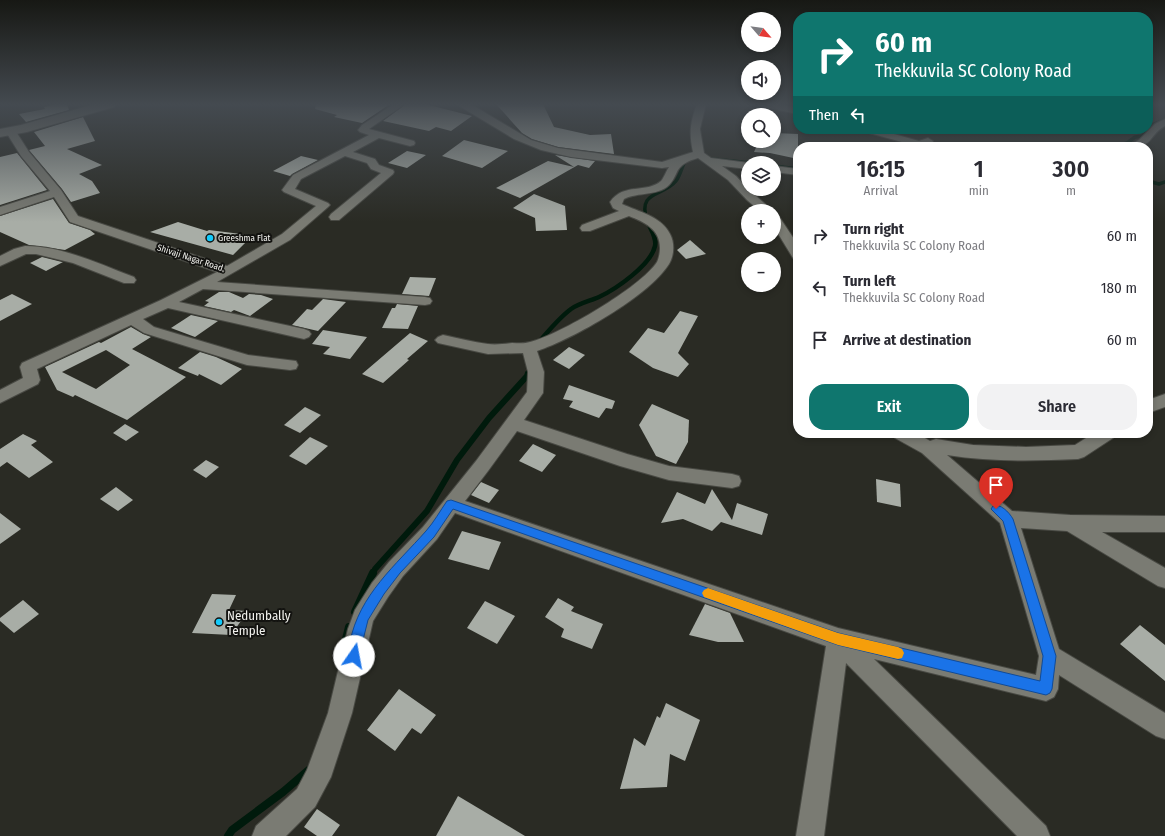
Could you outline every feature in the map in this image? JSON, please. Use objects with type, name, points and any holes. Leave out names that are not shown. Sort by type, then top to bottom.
[{"type":"street","name":"Shivaji Nagar Road.","points":[[16,143],[57,192],[74,218],[228,271],[286,237],[324,205],[288,190],[297,177],[360,143]]},
{"type":"street","points":[[530,143],[546,149],[662,165],[701,154],[741,164]]},
{"type":"street","points":[[697,143],[701,154],[732,178],[758,204]]},
{"type":"street","points":[[335,217],[389,172],[375,167],[372,161],[343,152]]},
{"type":"street","points":[[443,340],[488,349],[529,348],[555,339],[606,310],[646,283],[659,269],[666,256],[666,243],[664,236],[655,224],[617,206],[616,202],[620,196],[625,194],[651,189],[664,184],[668,180],[671,172],[681,160]]},
{"type":"street","points":[[781,170],[793,171]]},
{"type":"street","points":[[0,211],[57,192]]},
{"type":"street","points":[[586,228],[630,212]]},
{"type":"street","points":[[781,228],[793,246]]},
{"type":"street","points":[[0,262],[18,252],[26,250],[46,251],[129,280]]},
{"type":"street","points":[[0,396],[32,380],[28,367],[133,319],[228,271]]},
{"type":"street","points":[[202,285],[425,301]]},
{"type":"street","points":[[166,303],[304,334]]},
{"type":"street","points":[[133,319],[149,330],[248,360],[290,365]]},
{"type":"street","points":[[266,836],[306,798],[318,777],[340,713],[363,617],[380,590],[396,569],[430,534],[535,394],[536,372],[529,348]]},
{"type":"street","points":[[1153,405],[1165,400]]},
{"type":"street","points":[[513,423],[669,473],[732,481]]},
{"type":"street","points":[[451,504],[838,639],[1046,689],[1050,656],[1008,519],[928,448],[909,438]]},
{"type":"street","points":[[928,448],[936,446],[973,452],[1026,454],[1078,452],[1099,438]]},
{"type":"street","points":[[1008,519],[1070,523],[1165,524]]},
{"type":"street","points":[[1070,523],[1165,579]]},
{"type":"street","points":[[838,639],[1030,834]]},
{"type":"street","points":[[810,836],[838,639]]},
{"type":"street","points":[[1050,656],[1165,727]]},
{"type":"building","points":[[43,143],[88,143],[67,149],[102,165],[79,174],[92,181],[100,193],[71,202],[29,150],[45,146]]},
{"type":"building","points":[[460,143],[476,143],[508,151],[482,168],[442,156]]},
{"type":"building","points":[[545,143],[612,143],[614,154],[558,147]]},
{"type":"building","points":[[781,143],[793,143],[793,158],[770,153],[754,152],[756,148],[781,148]]},
{"type":"building","points":[[407,151],[426,155],[407,168],[388,163]]},
{"type":"building","points":[[17,153],[47,190],[0,205],[0,157]]},
{"type":"building","points":[[555,155],[595,161],[589,168],[578,165],[520,198],[496,188],[548,161],[574,167]]},
{"type":"building","points":[[301,156],[318,160],[290,176],[273,171]]},
{"type":"building","points":[[534,194],[565,206],[567,230],[536,231],[535,218],[513,208]]},
{"type":"building","points":[[53,199],[69,223],[90,230],[95,234],[65,250],[29,245],[0,232],[0,216]]},
{"type":"building","name":"Greeshma Flat","points":[[178,222],[207,231],[249,235],[245,239],[248,240],[233,255],[150,232]]},
{"type":"building","points":[[690,240],[706,254],[686,259],[677,250]]},
{"type":"building","points":[[42,257],[63,262],[46,271],[30,263]]},
{"type":"building","points":[[410,277],[436,278],[429,296],[402,294]]},
{"type":"building","points":[[219,292],[229,292],[243,298],[249,294],[261,295],[273,299],[250,316],[234,310],[231,312],[204,306],[209,302],[205,301]]},
{"type":"building","points":[[12,294],[32,304],[0,321],[0,300]]},
{"type":"building","points":[[323,299],[346,302],[318,331],[292,325],[307,309],[312,310]]},
{"type":"building","points":[[397,304],[418,306],[408,329],[382,328],[392,308],[395,308]]},
{"type":"building","points":[[680,311],[698,316],[678,353],[689,364],[678,377],[653,368],[629,352],[648,328],[664,333]]},
{"type":"building","points":[[191,315],[218,321],[195,337],[171,328]]},
{"type":"building","points":[[131,327],[151,337],[132,349],[186,377],[127,420],[75,395],[73,397],[57,390],[45,367],[99,342],[101,343]],"holes":[[[106,350],[130,365],[96,389],[62,372]]]},
{"type":"building","points":[[323,330],[367,337],[350,359],[323,354],[330,347],[312,344]]},
{"type":"building","points":[[410,333],[428,341],[383,383],[362,374]]},
{"type":"building","points":[[569,347],[585,355],[569,369],[553,360]]},
{"type":"building","points":[[200,352],[216,357],[242,369],[221,385],[199,374],[198,376],[178,368]]},
{"type":"building","points":[[569,385],[615,401],[612,409],[606,408],[599,418],[569,407],[573,401],[563,399]]},
{"type":"building","points":[[652,404],[689,420],[688,442],[676,464],[656,456],[639,425]]},
{"type":"building","points":[[305,407],[321,415],[300,433],[284,425]]},
{"type":"building","points":[[125,424],[139,432],[126,441],[113,433]]},
{"type":"building","points":[[23,434],[37,441],[31,445],[53,462],[29,478],[7,462],[0,467],[0,449]]},
{"type":"building","points":[[310,437],[328,446],[306,465],[289,456]]},
{"type":"building","points":[[533,444],[556,455],[542,472],[519,461]]},
{"type":"building","points":[[206,460],[219,467],[206,478],[193,470]]},
{"type":"building","points":[[876,479],[900,484],[901,507],[877,502]]},
{"type":"building","points":[[481,482],[499,490],[489,503],[471,495]]},
{"type":"building","points":[[116,487],[133,500],[118,511],[100,499]]},
{"type":"building","points":[[712,489],[732,520],[737,503],[768,514],[762,535],[721,522],[712,531],[683,519],[661,523],[677,492],[705,504]]},
{"type":"building","points":[[0,513],[21,529],[0,544]]},
{"type":"building","points":[[462,531],[501,542],[489,570],[448,559]]},
{"type":"building","name":"Nedumbally Temple","points":[[212,594],[236,595],[229,610],[248,611],[231,635],[192,633]]},
{"type":"building","points":[[558,598],[574,607],[571,611],[603,624],[592,649],[561,637],[564,629],[545,617]]},
{"type":"building","points":[[23,600],[39,614],[14,633],[0,621],[0,618]]},
{"type":"building","points":[[485,601],[515,616],[497,644],[467,628]]},
{"type":"building","points":[[705,604],[730,613],[744,642],[718,642],[689,635]]},
{"type":"building","points":[[1140,625],[1165,645],[1165,681],[1120,644]]},
{"type":"building","points":[[399,689],[436,715],[421,734],[412,728],[395,751],[367,730]]},
{"type":"building","points":[[666,703],[700,720],[685,761],[670,754],[667,787],[620,789],[634,738],[645,746],[657,716],[660,718]]},
{"type":"building","points":[[458,796],[525,836],[436,836]]},
{"type":"building","points":[[317,809],[340,825],[332,836],[317,836],[304,827]]},
{"type":"waterway","points":[[712,159],[741,162]]},
{"type":"waterway","points":[[647,221],[645,204],[648,199],[671,186],[679,177],[685,161],[688,160]]},
{"type":"waterway","points":[[781,167],[793,168]]},
{"type":"waterway","points":[[1153,182],[1159,184],[1165,182]]},
{"type":"waterway","points":[[539,342],[558,320],[571,309],[599,297],[614,288],[632,276],[647,261],[655,246],[654,236],[647,220]]},
{"type":"waterway","points":[[528,374],[530,367]]},
{"type":"waterway","points":[[373,574],[375,569],[427,511],[457,460],[489,418],[527,376],[528,373]]},
{"type":"waterway","points":[[355,612],[373,573]]},
{"type":"waterway","points":[[340,663],[349,627]]},
{"type":"waterway","points":[[228,836],[232,830],[283,792],[311,768]]},
{"type":"slow traffic","points":[[708,593],[838,639],[898,653]]},
{"type":"place","name":"Greeshma Flat","points":[[210,238]]},
{"type":"place","name":"Nedumbally Temple","points":[[219,622]]},
{"type":"route","points":[[354,656],[363,617],[380,590],[396,569],[430,534],[451,504],[838,639],[1046,689],[1050,656],[1008,519],[996,509]]}]
